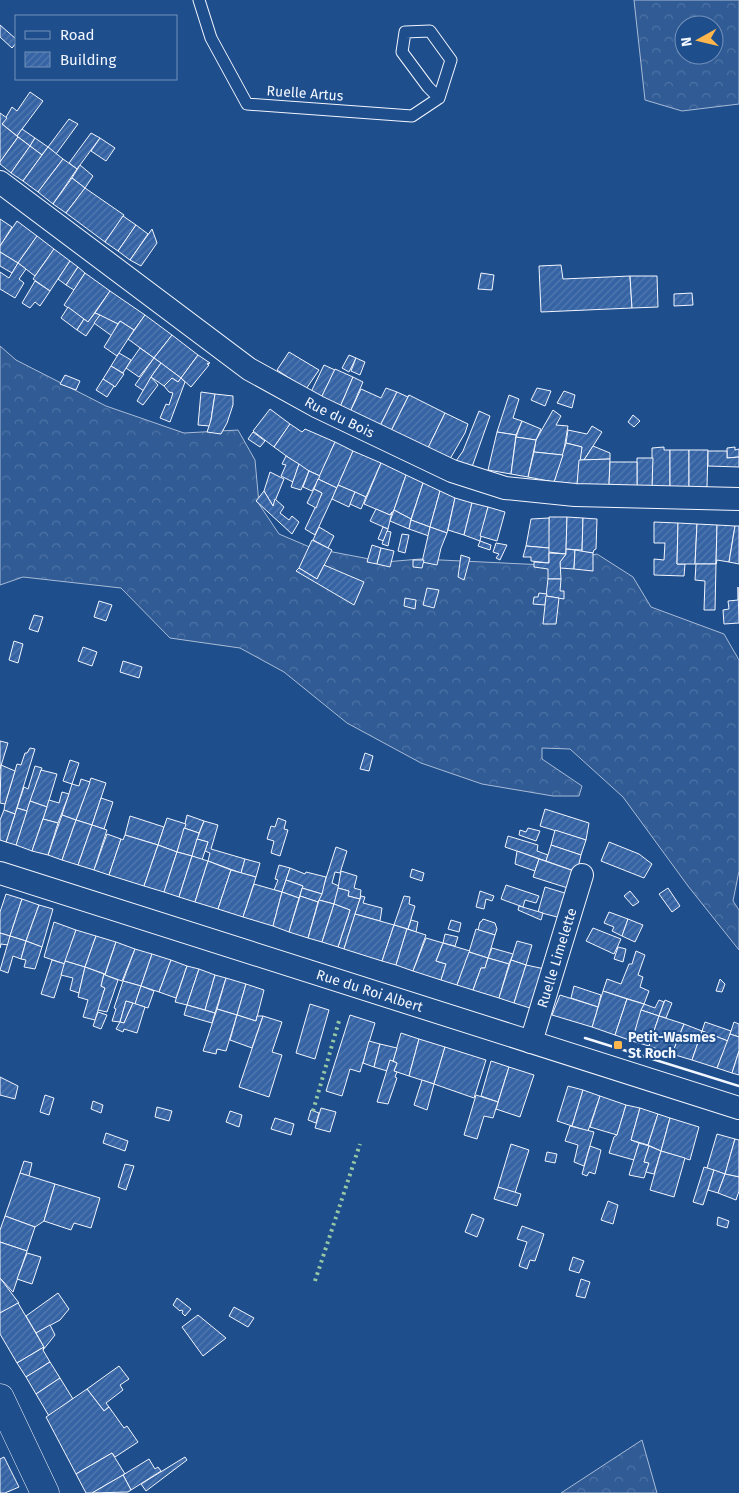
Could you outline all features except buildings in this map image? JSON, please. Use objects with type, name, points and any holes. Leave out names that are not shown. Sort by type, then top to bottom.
[{"type":"street","name":"Rue du Bois","points":[[0,182],[249,369],[318,407],[452,471],[505,488],[575,496],[739,498]]},
{"type":"street","name":"Rue du Roi Albert","points":[[0,873],[739,1108]]},
{"type":"street","name":"Ruelle Limelette","points":[[531,1042],[582,875]]},
{"type":"street","points":[[0,1398],[45,1493]]},
{"type":"lane","name":"Ruelle Artus","points":[[200,0],[211,38],[247,104],[412,116],[439,98]]},
{"type":"lane","points":[[430,31],[451,60],[439,98],[428,87],[402,52],[405,32],[430,31]]},
{"type":"green space","points":[[634,0],[739,0],[739,104],[682,111],[645,100]]},
{"type":"green space","points":[[0,346],[16,360],[106,406],[184,433],[238,430],[255,460],[259,504],[279,534],[312,548],[385,562],[420,559],[545,565],[597,554],[633,577],[651,607],[724,634],[739,660],[739,871],[733,901],[739,910],[739,950],[688,886],[623,797],[570,749],[542,748],[542,759],[582,786],[579,796],[553,796],[482,784],[421,763],[347,723],[284,672],[240,648],[170,638],[121,588],[23,577],[0,585]]},
{"type":"green space","points":[[642,1440],[657,1493],[561,1493]]},
{"type":"hedge","points":[[313,1111],[339,1021]]},
{"type":"hedge","points":[[315,1281],[360,1144]]},
{"type":"wall","points":[[585,1038],[739,1086]]},
{"type":"place","name":"Petit-Wasmes St Roch","points":[[618,1045]]}]
